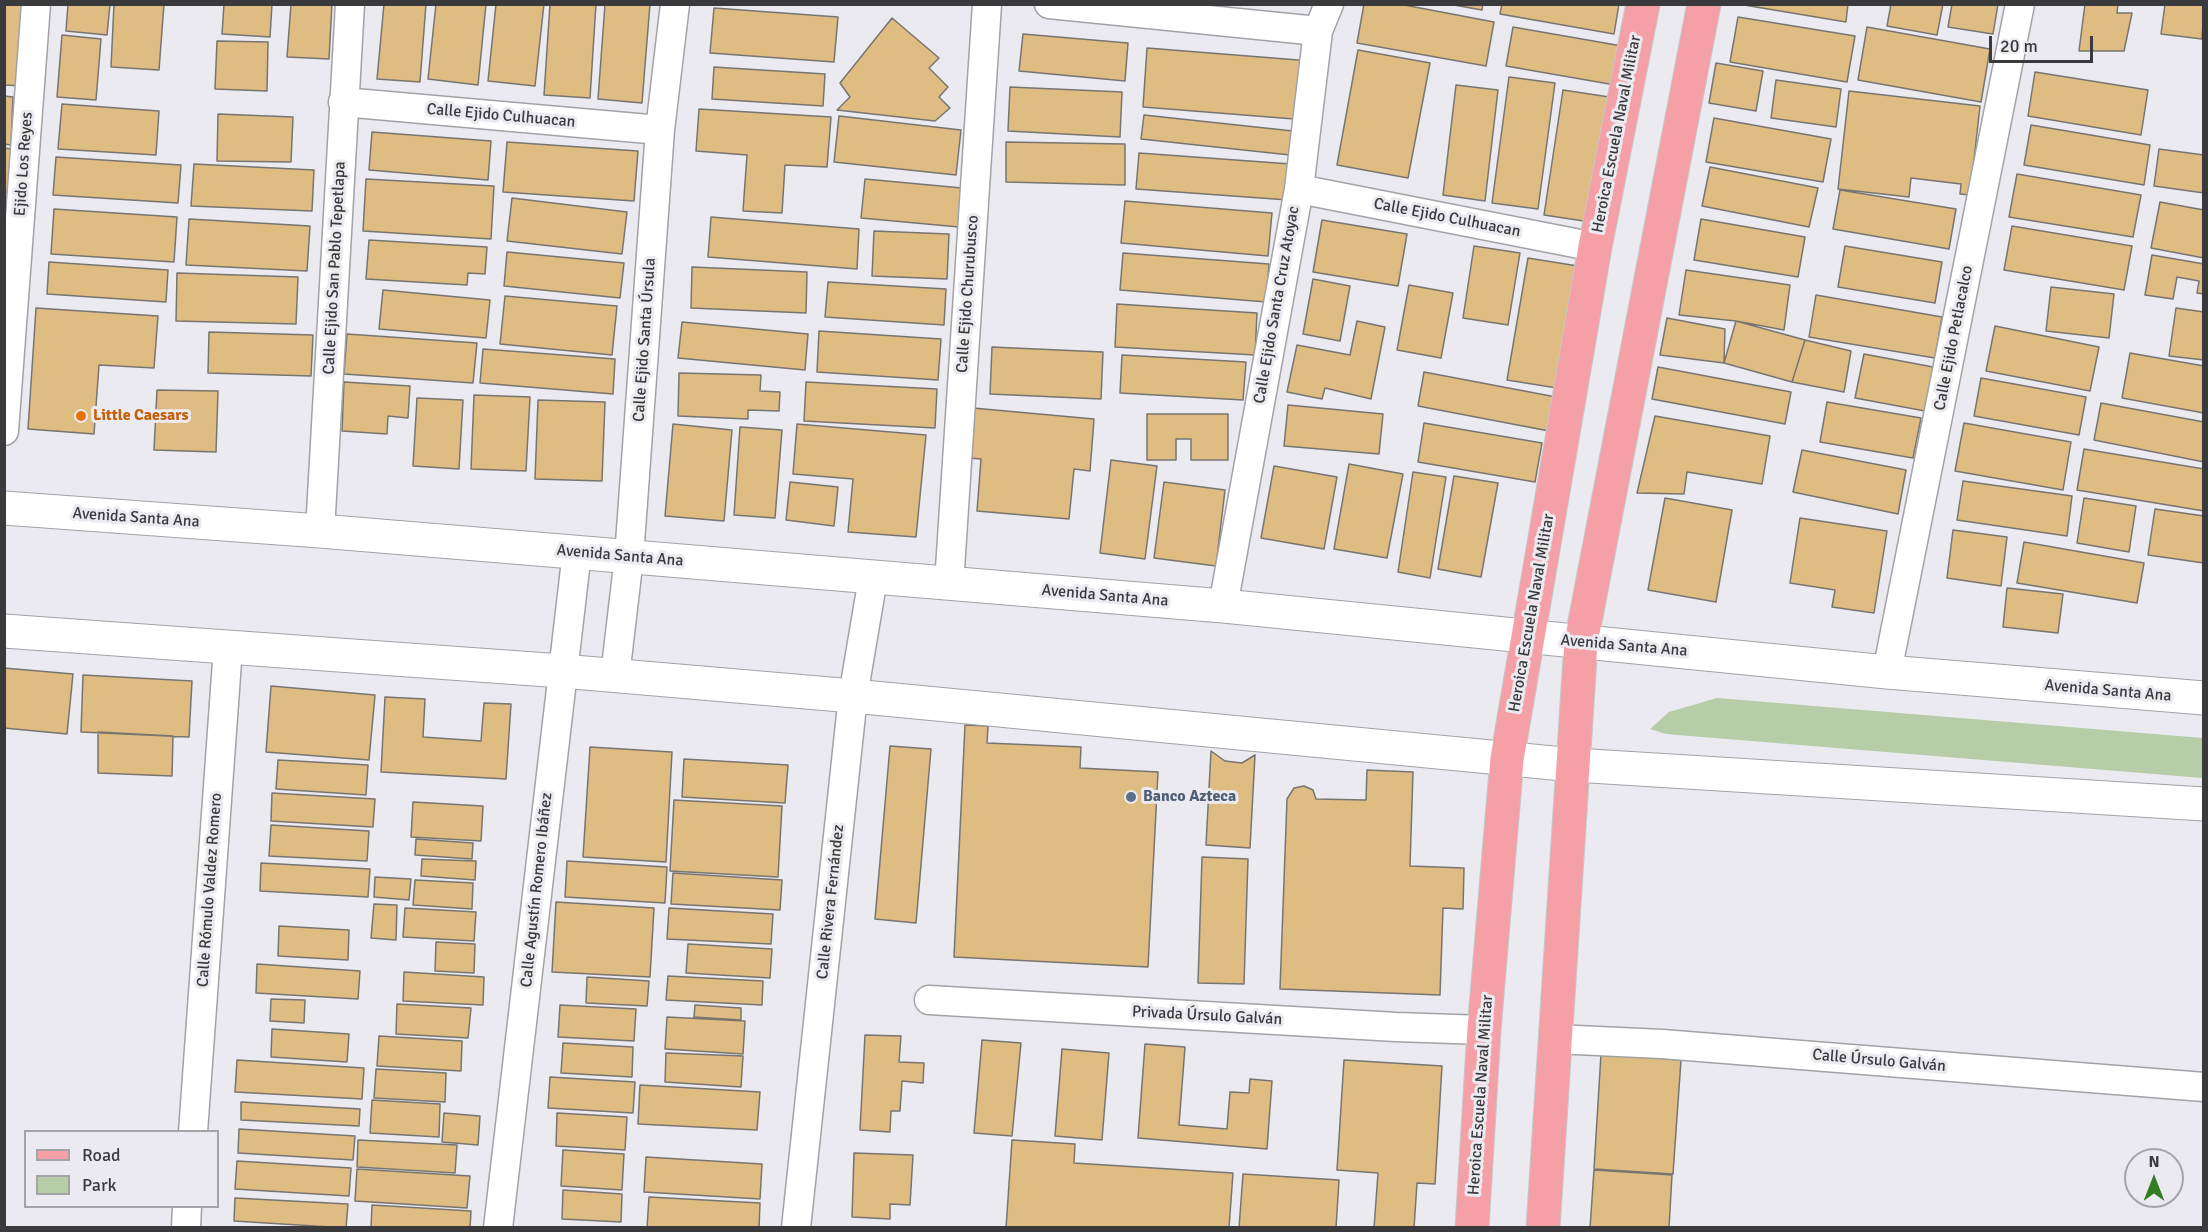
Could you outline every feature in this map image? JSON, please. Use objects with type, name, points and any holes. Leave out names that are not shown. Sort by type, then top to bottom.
[{"type":"main road","name":"Heroica Escuela Naval Militar","points":[[1472,1227],[1484,1030],[1507,759],[1595,247],[1643,4]]},
{"type":"main road","points":[[1543,1227],[1581,642],[1704,4]]},
{"type":"main road","name":"Avenida Santa Ana","points":[[4,508],[320,531],[1223,606],[1887,672],[2202,693]]},
{"type":"main road","points":[[4,631],[562,671],[853,696],[1574,765],[2204,804]]},
{"type":"street","name":"Ejido Los Reyes","points":[[4,431],[36,4]]},
{"type":"street","name":"Calle Ejido San Pablo Tepetlapa","points":[[320,531],[350,4]]},
{"type":"street","name":"Calle Ejido Santa Úrsula","points":[[615,676],[629,557],[660,130],[675,4]]},
{"type":"street","name":"Calle Ejido Churubusco","points":[[949,584],[987,4]]},
{"type":"street","points":[[1049,4],[1318,32]]},
{"type":"street","name":"Calle Ejido Santa Cruz Atoyac","points":[[1223,606],[1299,189],[1318,32],[1329,4]]},
{"type":"street","name":"Calle Ejido Petlacalco","points":[[1887,672],[2020,4]]},
{"type":"street","name":"Calle Ejido Culhuacan","points":[[343,102],[660,130]]},
{"type":"street","name":"Calle Ejido Culhuacan","points":[[1299,189],[1595,247]]},
{"type":"street","name":"Calle Agustín Romero Ibáñez","points":[[498,1227],[577,552]]},
{"type":"street","name":"Calle Rivera Fernández","points":[[796,1227],[853,696],[873,578]]},
{"type":"street","name":"Calle Rómulo Valdez Romero","points":[[193,1130],[228,648]]},
{"type":"street","name":"Privada Úrsulo Galván","points":[[929,1000],[1484,1030]]},
{"type":"street","name":"Calle Úrsulo Galván","points":[[1555,1038],[1662,1044],[2204,1087]]},
{"type":"street","points":[[186,1227],[187,1208]]},
{"type":"green space","points":[[1717,698],[2203,738],[2203,778],[1666,734],[1650,729],[1669,712]]},
{"type":"building","points":[[4,4],[25,4],[22,86],[4,85]]},
{"type":"building","points":[[68,4],[110,4],[107,35],[66,31]]},
{"type":"building","points":[[114,4],[164,4],[159,70],[111,67]]},
{"type":"building","points":[[224,4],[272,4],[270,37],[222,34]]},
{"type":"building","points":[[291,4],[332,4],[329,59],[287,57]]},
{"type":"building","points":[[384,4],[426,4],[420,82],[377,79]]},
{"type":"building","points":[[436,4],[486,4],[478,85],[428,79]]},
{"type":"building","points":[[496,4],[544,4],[535,86],[488,81]]},
{"type":"building","points":[[550,4],[596,4],[590,98],[544,95]]},
{"type":"building","points":[[605,4],[650,4],[642,103],[598,99]]},
{"type":"building","points":[[1364,4],[1399,4],[1494,22],[1486,66],[1357,43]]},
{"type":"building","points":[[1448,4],[1483,4],[1482,10]]},
{"type":"building","points":[[1502,4],[1619,4],[1614,34],[1500,14]]},
{"type":"building","points":[[1738,4],[1848,4],[1846,22]]},
{"type":"building","points":[[1891,4],[1943,4],[1937,35],[1887,26]]},
{"type":"building","points":[[1952,4],[1998,4],[1993,34],[1948,27]]},
{"type":"building","points":[[2085,4],[2118,4],[2117,13],[2132,13],[2124,51],[2079,51]]},
{"type":"building","points":[[2165,4],[2204,4],[2202,39],[2161,34]]},
{"type":"building","points":[[714,8],[838,17],[834,62],[710,53]]},
{"type":"building","points":[[1738,17],[1855,36],[1847,82],[1730,62]]},
{"type":"building","points":[[892,18],[939,58],[929,68],[948,87],[939,97],[950,108],[935,121],[837,110],[850,97],[840,83]]},
{"type":"building","points":[[1513,27],[1622,46],[1615,85],[1506,66]]},
{"type":"building","points":[[1867,27],[1990,49],[1981,102],[1858,80]]},
{"type":"building","points":[[1023,34],[1128,43],[1125,81],[1019,71]]},
{"type":"building","points":[[62,35],[101,39],[96,100],[57,97]]},
{"type":"building","points":[[217,41],[268,42],[267,91],[215,89]]},
{"type":"building","points":[[1147,48],[1311,61],[1294,119],[1143,107]]},
{"type":"building","points":[[1358,50],[1430,63],[1408,178],[1337,165]]},
{"type":"building","points":[[1716,63],[1763,71],[1756,111],[1709,103]]},
{"type":"building","points":[[714,67],[825,74],[823,106],[712,99]]},
{"type":"building","points":[[2035,72],[2148,90],[2141,135],[2028,116]]},
{"type":"building","points":[[1509,77],[1555,83],[1538,209],[1492,203]]},
{"type":"building","points":[[1776,80],[1841,89],[1836,127],[1771,118]]},
{"type":"building","points":[[1456,85],[1498,90],[1485,201],[1443,195]]},
{"type":"building","points":[[1010,87],[1122,92],[1120,137],[1008,131]]},
{"type":"building","points":[[1563,90],[1616,98],[1597,223],[1544,215]]},
{"type":"building","points":[[1849,91],[1980,106],[1970,195],[1960,194],[1961,184],[1911,178],[1909,197],[1838,189]]},
{"type":"building","points":[[4,96],[13,97],[11,145],[4,144]]},
{"type":"building","points":[[62,104],[159,111],[156,155],[58,149]]},
{"type":"building","points":[[699,109],[831,117],[827,167],[785,165],[782,213],[743,211],[747,155],[696,151]]},
{"type":"building","points":[[218,114],[293,117],[291,162],[217,161]]},
{"type":"building","points":[[1144,115],[1293,131],[1290,155],[1141,139]]},
{"type":"building","points":[[839,116],[961,130],[956,175],[834,162]]},
{"type":"building","points":[[1714,118],[1831,139],[1823,182],[1706,162]]},
{"type":"building","points":[[2031,125],[2150,145],[2144,185],[2024,165]]},
{"type":"building","points":[[372,132],[491,141],[488,180],[369,170]]},
{"type":"building","points":[[507,142],[638,151],[634,201],[503,192]]},
{"type":"building","points":[[1006,142],[1125,144],[1125,185],[1006,182]]},
{"type":"building","points":[[4,148],[12,149],[10,192],[4,192]]},
{"type":"building","points":[[2159,149],[2204,155],[2204,193],[2154,186]]},
{"type":"building","points":[[1139,153],[1291,164],[1288,200],[1136,189]]},
{"type":"building","points":[[56,157],[181,165],[178,203],[53,195]]},
{"type":"building","points":[[194,164],[314,170],[312,211],[191,206]]},
{"type":"building","points":[[1710,167],[1818,188],[1809,227],[1702,206]]},
{"type":"building","points":[[2017,174],[2141,195],[2133,237],[2009,217]]},
{"type":"building","points":[[366,179],[494,186],[491,239],[363,231]]},
{"type":"building","points":[[865,179],[962,188],[959,227],[861,218]]},
{"type":"building","points":[[1840,190],[1956,209],[1949,249],[1833,229]]},
{"type":"building","points":[[512,198],[627,212],[622,254],[507,241]]},
{"type":"building","points":[[4,199],[10,199],[4,247]]},
{"type":"building","points":[[1125,201],[1272,213],[1268,256],[1121,243]]},
{"type":"building","points":[[2160,202],[2204,210],[2204,258],[2151,248]]},
{"type":"building","points":[[54,209],[177,217],[174,262],[51,254]]},
{"type":"building","points":[[711,217],[859,229],[857,269],[708,257]]},
{"type":"building","points":[[189,219],[310,226],[307,271],[186,265]]},
{"type":"building","points":[[1701,219],[1805,237],[1798,277],[1694,260]]},
{"type":"building","points":[[1322,220],[1407,234],[1398,286],[1313,272]]},
{"type":"building","points":[[2012,226],[2132,246],[2124,290],[2004,270]]},
{"type":"building","points":[[874,231],[949,234],[947,279],[872,276]]},
{"type":"building","points":[[369,240],[487,247],[485,274],[468,273],[467,285],[366,279]]},
{"type":"building","points":[[1474,246],[1520,253],[1508,325],[1463,318]]},
{"type":"building","points":[[1845,246],[1942,262],[1935,303],[1838,287]]},
{"type":"building","points":[[507,252],[624,263],[620,298],[504,286]]},
{"type":"building","points":[[1123,253],[1269,264],[1266,302],[1120,290]]},
{"type":"building","points":[[2152,255],[2204,264],[2204,294],[2197,293],[2199,281],[2177,277],[2173,299],[2145,295]]},
{"type":"building","points":[[1528,258],[1584,267],[1563,389],[1507,380]]},
{"type":"building","points":[[49,262],[168,270],[166,302],[47,294]]},
{"type":"building","points":[[692,267],[807,272],[806,313],[691,308]]},
{"type":"building","points":[[1686,270],[1790,285],[1784,330],[1736,321],[1679,315]]},
{"type":"building","points":[[177,273],[298,277],[296,324],[176,321]]},
{"type":"building","points":[[1313,279],[1350,286],[1340,341],[1303,334]]},
{"type":"building","points":[[828,282],[946,289],[944,325],[825,317]]},
{"type":"building","points":[[1409,285],[1453,293],[1441,358],[1397,350]]},
{"type":"building","points":[[2051,287],[2114,294],[2109,338],[2046,331]]},
{"type":"building","points":[[383,290],[490,300],[486,338],[379,329]]},
{"type":"building","points":[[1816,295],[1942,317],[1935,358],[1809,337]]},
{"type":"building","points":[[505,296],[617,306],[612,355],[500,344]]},
{"type":"building","points":[[1117,304],[1257,313],[1255,355],[1115,347]]},
{"type":"building","points":[[36,308],[158,316],[154,368],[99,365],[94,434],[28,429]]},
{"type":"building","points":[[2176,308],[2204,312],[2204,360],[2169,356]]},
{"type":"building","points":[[1667,318],[1725,329],[1724,363],[1660,355]]},
{"type":"building","points":[[1357,321],[1385,327],[1371,399],[1325,388],[1322,399],[1287,392],[1297,345],[1350,355]]},
{"type":"building","points":[[1736,321],[1805,340],[1792,382],[1724,363]]},
{"type":"building","points":[[682,322],[808,334],[805,370],[678,358]]},
{"type":"building","points":[[1995,326],[2099,347],[2090,391],[1986,371]]},
{"type":"building","points":[[819,331],[941,339],[938,380],[817,372]]},
{"type":"building","points":[[209,332],[313,335],[311,376],[208,373]]},
{"type":"building","points":[[347,334],[477,343],[473,383],[344,374]]},
{"type":"building","points":[[1805,340],[1851,351],[1844,392],[1792,382]]},
{"type":"building","points":[[992,347],[1103,352],[1101,399],[990,394]]},
{"type":"building","points":[[483,349],[615,359],[613,394],[480,383]]},
{"type":"building","points":[[2130,353],[2204,366],[2204,413],[2122,398]]},
{"type":"building","points":[[1864,354],[1933,367],[1925,411],[1855,398]]},
{"type":"building","points":[[1122,355],[1246,362],[1243,400],[1120,393]]},
{"type":"building","points":[[1658,367],[1791,392],[1785,424],[1652,399]]},
{"type":"building","points":[[1424,372],[1556,397],[1549,431],[1418,406]]},
{"type":"building","points":[[679,373],[761,375],[760,391],[780,392],[779,411],[748,410],[748,419],[678,416]]},
{"type":"building","points":[[1981,378],[2086,397],[2079,435],[1974,416]]},
{"type":"building","points":[[344,382],[410,386],[408,418],[388,416],[387,434],[342,431]]},
{"type":"building","points":[[806,382],[937,389],[935,428],[804,421]]},
{"type":"building","points":[[157,390],[218,391],[216,452],[154,450]]},
{"type":"building","points":[[474,395],[530,397],[526,471],[471,469]]},
{"type":"building","points":[[417,398],[463,400],[459,469],[413,466]]},
{"type":"building","points":[[538,400],[605,402],[602,481],[535,479]]},
{"type":"building","points":[[1827,402],[1921,418],[1913,458],[1820,442]]},
{"type":"building","points":[[2101,403],[2204,422],[2204,462],[2094,440]]},
{"type":"building","points":[[1288,405],[1383,414],[1379,454],[1284,446]]},
{"type":"building","points":[[973,408],[1094,419],[1090,471],[1074,469],[1069,519],[977,511],[981,459],[969,458]]},
{"type":"building","points":[[1147,414],[1228,414],[1228,460],[1191,460],[1191,439],[1176,439],[1176,460],[1147,460]]},
{"type":"building","points":[[1655,416],[1770,436],[1762,484],[1687,472],[1684,494],[1637,493]]},
{"type":"building","points":[[1424,423],[1542,443],[1535,482],[1418,462]]},
{"type":"building","points":[[1964,423],[2071,442],[2063,490],[1955,471]]},
{"type":"building","points":[[673,424],[732,430],[724,521],[665,516]]},
{"type":"building","points":[[797,424],[926,435],[916,537],[848,532],[853,479],[793,474]]},
{"type":"building","points":[[740,427],[782,430],[775,518],[734,515]]},
{"type":"building","points":[[2084,449],[2204,469],[2204,511],[2077,490]]},
{"type":"building","points":[[1802,450],[1906,470],[1898,514],[1793,492]]},
{"type":"building","points":[[1111,460],[1157,466],[1145,559],[1100,553]]},
{"type":"building","points":[[1349,464],[1403,474],[1387,558],[1334,549]]},
{"type":"building","points":[[1274,466],[1337,477],[1324,549],[1261,538]]},
{"type":"building","points":[[1413,472],[1446,477],[1430,578],[1398,572]]},
{"type":"building","points":[[1454,476],[1498,483],[1481,577],[1438,569]]},
{"type":"building","points":[[1963,481],[2072,496],[2067,536],[1957,520]]},
{"type":"building","points":[[790,482],[838,487],[834,526],[786,520]]},
{"type":"building","points":[[1164,482],[1225,490],[1216,566],[1154,558]]},
{"type":"building","points":[[1665,498],[1732,510],[1716,602],[1648,590]]},
{"type":"building","points":[[2084,498],[2136,506],[2129,552],[2077,543]]},
{"type":"building","points":[[2155,509],[2204,516],[2204,563],[2148,555]]},
{"type":"building","points":[[1800,518],[1887,531],[1874,613],[1832,607],[1835,590],[1790,583]]},
{"type":"building","points":[[1953,530],[2007,537],[2001,586],[1947,578]]},
{"type":"building","points":[[2024,542],[2144,563],[2137,603],[2017,583]]},
{"type":"building","points":[[2007,588],[2063,594],[2058,633],[2003,627]]},
{"type":"building","points":[[4,668],[73,674],[67,734],[4,728]]},
{"type":"building","points":[[83,675],[192,681],[189,737],[81,732]]},
{"type":"building","points":[[271,686],[375,695],[369,760],[266,752]]},
{"type":"building","points":[[385,697],[425,699],[423,737],[481,741],[484,703],[511,704],[506,779],[381,772]]},
{"type":"building","points":[[965,725],[988,726],[987,743],[1081,747],[1080,768],[1158,772],[1148,967],[954,957]]},
{"type":"building","points":[[98,732],[173,736],[172,776],[98,773]]},
{"type":"building","points":[[890,746],[931,749],[916,923],[875,919]]},
{"type":"building","points":[[590,747],[672,752],[666,862],[583,857]]},
{"type":"building","points":[[1211,751],[1225,761],[1242,763],[1255,755],[1250,848],[1206,845]]},
{"type":"building","points":[[684,759],[788,765],[785,803],[682,797]]},
{"type":"building","points":[[278,760],[368,765],[366,795],[276,789]]},
{"type":"building","points":[[1367,770],[1413,772],[1410,866],[1464,868],[1463,909],[1443,908],[1440,995],[1280,989],[1287,799],[1294,788],[1304,786],[1313,790],[1316,799],[1366,800]]},
{"type":"building","points":[[272,793],[375,799],[373,827],[271,821]]},
{"type":"building","points":[[674,800],[782,806],[778,877],[670,871]]},
{"type":"building","points":[[413,802],[483,806],[481,841],[411,837]]},
{"type":"building","points":[[271,825],[369,831],[367,861],[269,856]]},
{"type":"building","points":[[416,839],[473,843],[472,859],[415,855]]},
{"type":"building","points":[[1202,857],[1248,859],[1244,984],[1198,983]]},
{"type":"building","points":[[422,859],[476,861],[475,880],[421,876]]},
{"type":"building","points":[[567,861],[667,867],[665,903],[565,897]]},
{"type":"building","points":[[261,863],[370,869],[368,897],[260,891]]},
{"type":"building","points":[[673,873],[782,880],[780,910],[671,904]]},
{"type":"building","points":[[375,877],[411,879],[409,900],[374,897]]},
{"type":"building","points":[[415,880],[473,883],[472,909],[413,905]]},
{"type":"building","points":[[556,902],[654,908],[650,977],[552,972]]},
{"type":"building","points":[[374,904],[397,905],[396,940],[371,938]]},
{"type":"building","points":[[405,908],[476,912],[474,941],[403,937]]},
{"type":"building","points":[[669,908],[773,914],[771,944],[667,939]]},
{"type":"building","points":[[279,926],[349,930],[348,960],[278,956]]},
{"type":"building","points":[[436,942],[475,944],[474,973],[435,971]]},
{"type":"building","points":[[688,944],[772,949],[770,978],[686,973]]},
{"type":"building","points":[[257,964],[360,971],[358,999],[256,993]]},
{"type":"building","points":[[404,972],[484,977],[483,1005],[403,1001]]},
{"type":"building","points":[[668,976],[763,981],[762,1005],[666,1000]]},
{"type":"building","points":[[587,977],[649,981],[647,1006],[586,1003]]},
{"type":"building","points":[[271,999],[305,1000],[304,1023],[270,1021]]},
{"type":"building","points":[[397,1004],[471,1008],[468,1038],[396,1034]]},
{"type":"building","points":[[560,1005],[636,1009],[634,1041],[558,1037]]},
{"type":"building","points":[[695,1005],[741,1008],[741,1020],[694,1017]]},
{"type":"building","points":[[667,1017],[745,1021],[743,1054],[665,1049]]},
{"type":"building","points":[[272,1029],[349,1034],[347,1062],[271,1057]]},
{"type":"building","points":[[865,1035],[901,1036],[899,1062],[924,1063],[923,1083],[902,1081],[900,1111],[891,1111],[890,1132],[860,1130]]},
{"type":"building","points":[[379,1036],[462,1041],[461,1071],[377,1066]]},
{"type":"building","points":[[982,1040],[1021,1043],[1012,1136],[974,1133]]},
{"type":"building","points":[[563,1043],[633,1047],[632,1077],[561,1073]]},
{"type":"building","points":[[1145,1044],[1185,1047],[1179,1125],[1227,1129],[1230,1092],[1249,1093],[1250,1079],[1272,1081],[1267,1149],[1138,1138]]},
{"type":"building","points":[[1062,1049],[1109,1053],[1102,1140],[1055,1136]]},
{"type":"building","points":[[666,1053],[743,1056],[741,1087],[665,1082]]},
{"type":"building","points":[[1601,1054],[1681,1060],[1673,1174],[1594,1169]]},
{"type":"building","points":[[237,1060],[364,1068],[362,1099],[235,1092]]},
{"type":"building","points":[[1344,1060],[1442,1066],[1435,1184],[1417,1183],[1414,1228],[1374,1228],[1378,1173],[1337,1170]]},
{"type":"building","points":[[376,1069],[446,1073],[445,1102],[374,1098]]},
{"type":"building","points":[[550,1077],[635,1082],[633,1113],[548,1108]]},
{"type":"building","points":[[640,1085],[760,1092],[757,1130],[638,1124]]},
{"type":"building","points":[[372,1100],[440,1104],[439,1137],[370,1133]]},
{"type":"building","points":[[241,1102],[360,1109],[359,1126],[241,1120]]},
{"type":"building","points":[[444,1113],[480,1116],[478,1145],[442,1142]]},
{"type":"building","points":[[557,1113],[627,1117],[625,1150],[556,1146]]},
{"type":"building","points":[[239,1129],[355,1136],[353,1160],[238,1153]]},
{"type":"building","points":[[358,1140],[457,1145],[455,1173],[357,1167]]},
{"type":"building","points":[[1012,1140],[1075,1144],[1074,1163],[1233,1173],[1229,1228],[1006,1228]]},
{"type":"building","points":[[563,1150],[624,1154],[622,1190],[561,1186]]},
{"type":"building","points":[[854,1153],[913,1155],[910,1205],[890,1204],[890,1219],[852,1217]]},
{"type":"building","points":[[646,1157],[762,1164],[760,1199],[644,1192]]},
{"type":"building","points":[[237,1161],[351,1168],[349,1196],[235,1189]]},
{"type":"building","points":[[357,1169],[470,1176],[467,1208],[355,1201]]},
{"type":"building","points":[[1594,1170],[1672,1175],[1669,1228],[1590,1228]]},
{"type":"building","points":[[1243,1174],[1339,1180],[1336,1228],[1239,1228]]},
{"type":"building","points":[[563,1190],[622,1194],[621,1222],[562,1219]]},
{"type":"building","points":[[649,1197],[760,1203],[759,1228],[647,1228]]},
{"type":"building","points":[[235,1198],[348,1204],[346,1228],[234,1221]]},
{"type":"building","points":[[372,1205],[471,1211],[470,1228],[371,1228]]},
{"type":"place","name":"Little Caesars","points":[[81,416]]},
{"type":"place","name":"Banco Azteca","points":[[1131,797]]}]
